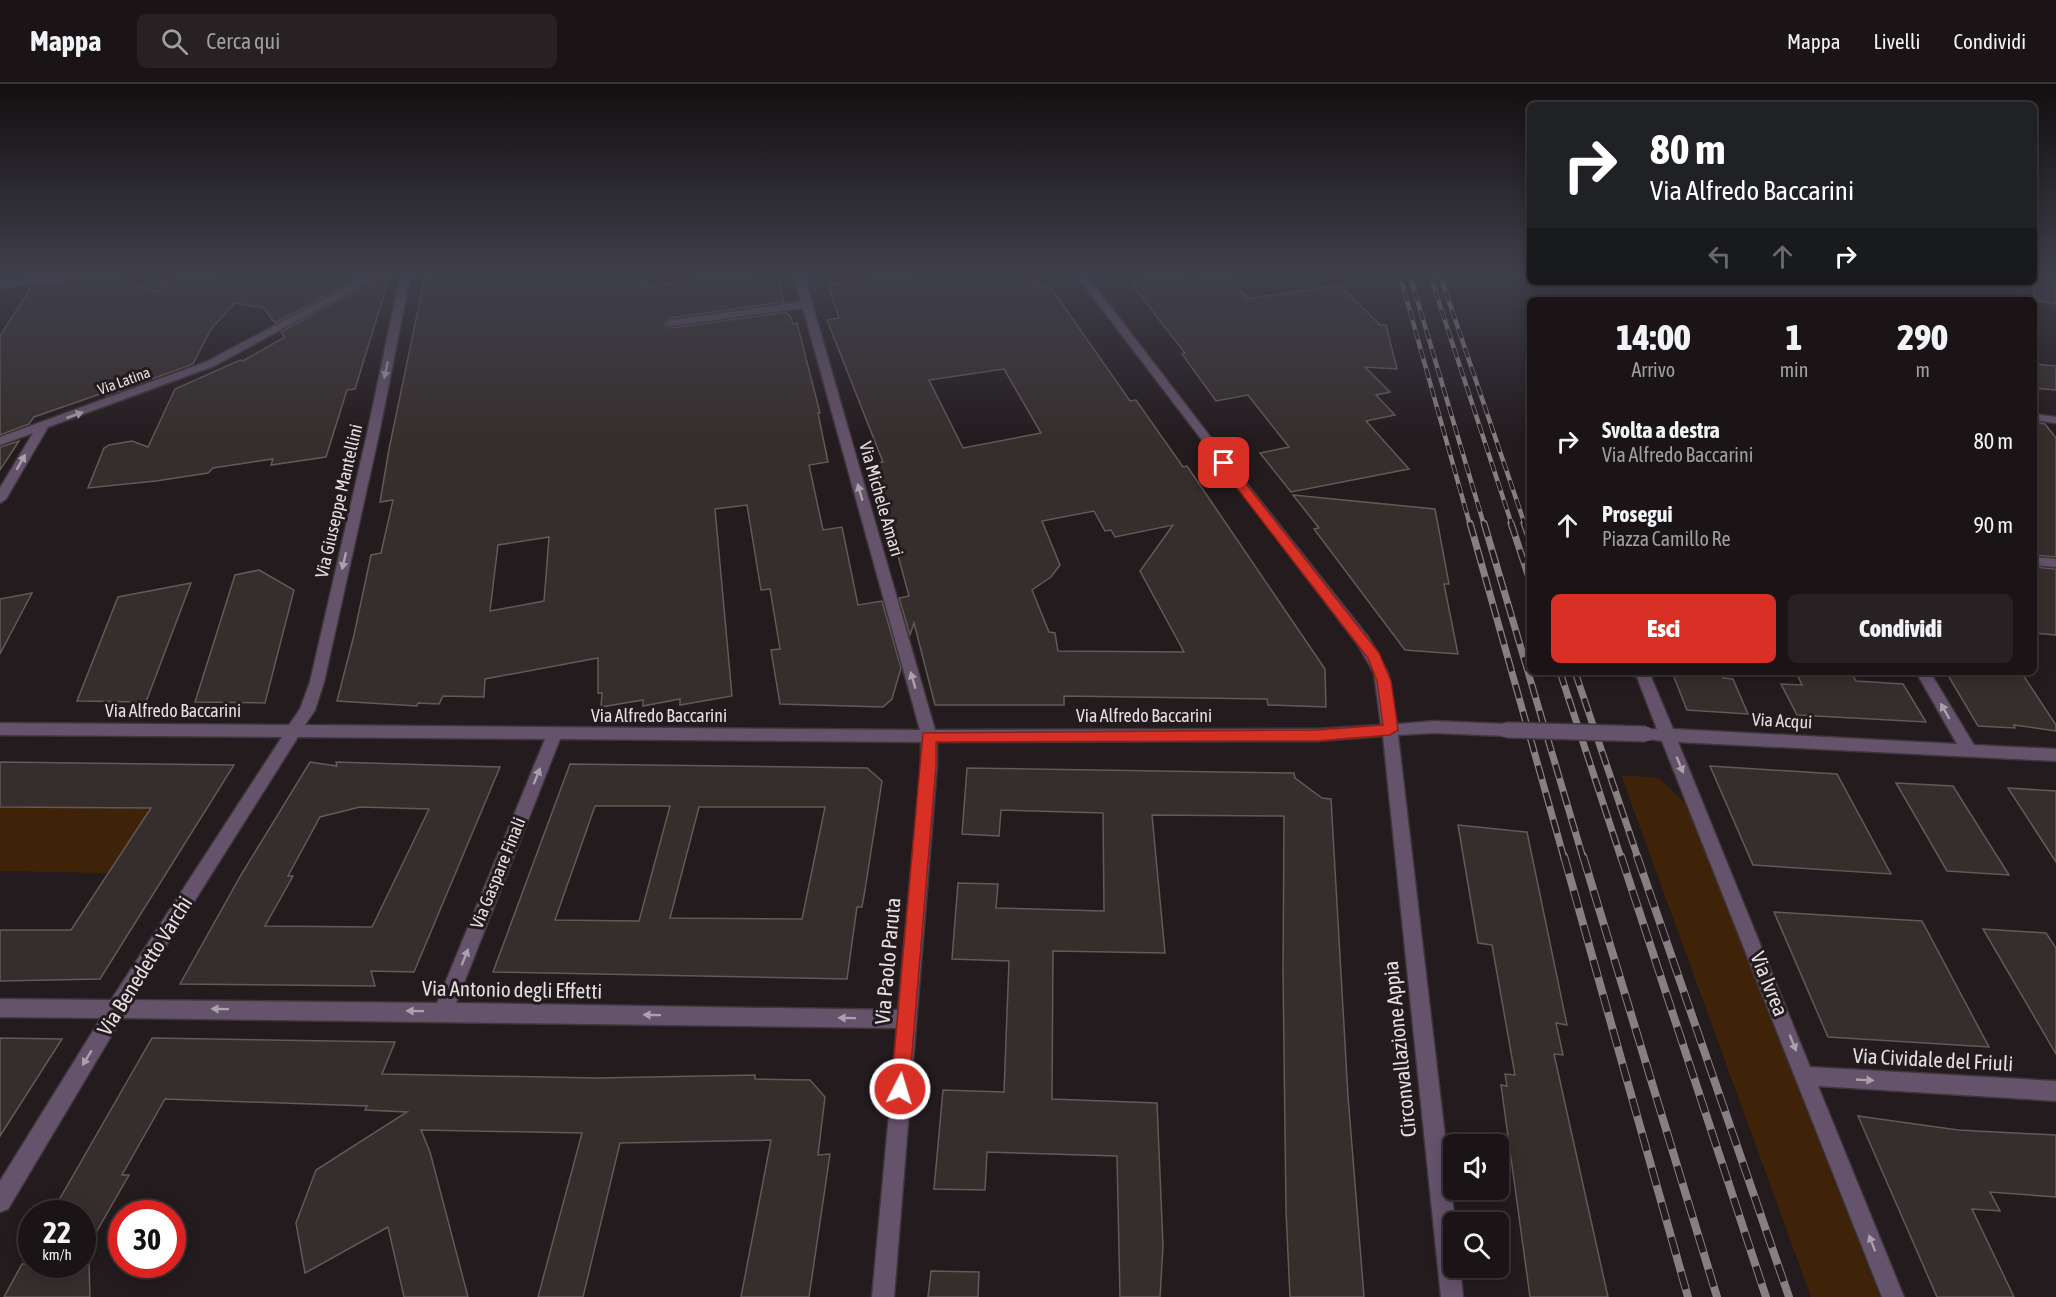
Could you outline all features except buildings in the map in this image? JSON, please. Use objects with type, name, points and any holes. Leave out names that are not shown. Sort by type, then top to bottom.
[{"type":"street","name":"Via Latina","points":[[0,441],[210,364],[276,329]]},
{"type":"street","name":"Via Giuseppe Mantellini","points":[[293,732],[307,710],[317,682],[394,329]]},
{"type":"street","name":"Via Michele Amari","points":[[814,329],[928,736]]},
{"type":"street","name":"Circonvallazione Appia","points":[[1122,329],[1364,642],[1377,661],[1384,681],[1452,1297]]},
{"type":"street","points":[[2037,417],[2056,420]]},
{"type":"street","points":[[0,499],[43,426]]},
{"type":"street","points":[[2037,561],[2056,563]]},
{"type":"street","name":"Via Ivrea","points":[[1643,675],[1893,1297]]},
{"type":"street","points":[[1925,675],[1969,750]]},
{"type":"street","name":"Via Acqui","points":[[1390,730],[1434,727],[1646,734],[2056,755]]},
{"type":"street","name":"Via Alfredo Baccarini","points":[[0,729],[554,735],[928,736],[1317,735],[1390,730]]},
{"type":"street","name":"Via Benedetto Varchi","points":[[0,1202],[117,1008],[293,732]]},
{"type":"street","name":"Via Gaspare Finali","points":[[443,1012],[554,735]]},
{"type":"street","name":"Via Paolo Paruta","points":[[883,1297],[905,1019],[929,766],[928,736]]},
{"type":"street","name":"Via Antonio degli Effetti","points":[[0,1008],[905,1019]]},
{"type":"street","name":"Via Cividale del Friuli","points":[[1806,1076],[2056,1091]]},
{"type":"shaded area","points":[[1621,775],[1659,778],[1686,804],[1880,1297],[1811,1297]]},
{"type":"shaded area","points":[[0,807],[146,808],[148,812],[107,873],[0,871]]},
{"type":"railway","points":[[1415,329],[1470,525]]},
{"type":"railway","points":[[1426,329],[1484,525]]},
{"type":"railway","points":[[1448,329],[1512,525]]},
{"type":"railway","points":[[1458,329],[1525,525]]},
{"type":"railway","points":[[1470,523],[1564,858]]},
{"type":"railway","points":[[1484,523],[1527,669]]},
{"type":"railway","points":[[1511,523],[1527,572]]},
{"type":"railway","points":[[1524,523],[1527,532]]},
{"type":"railway","points":[[1529,675],[1583,858]]},
{"type":"railway","points":[[1561,675],[1621,858]]},
{"type":"railway","points":[[1576,675],[1638,858]]},
{"type":"railway","points":[[1564,856],[1688,1297]]},
{"type":"railway","points":[[1583,856],[1717,1297]]},
{"type":"railway","points":[[1621,856],[1766,1297]]},
{"type":"railway","points":[[1637,856],[1789,1297]]},
{"type":"route","points":[[900,1089],[929,766],[928,736],[1317,735],[1390,730],[1384,681],[1374,656],[1224,463]]}]
